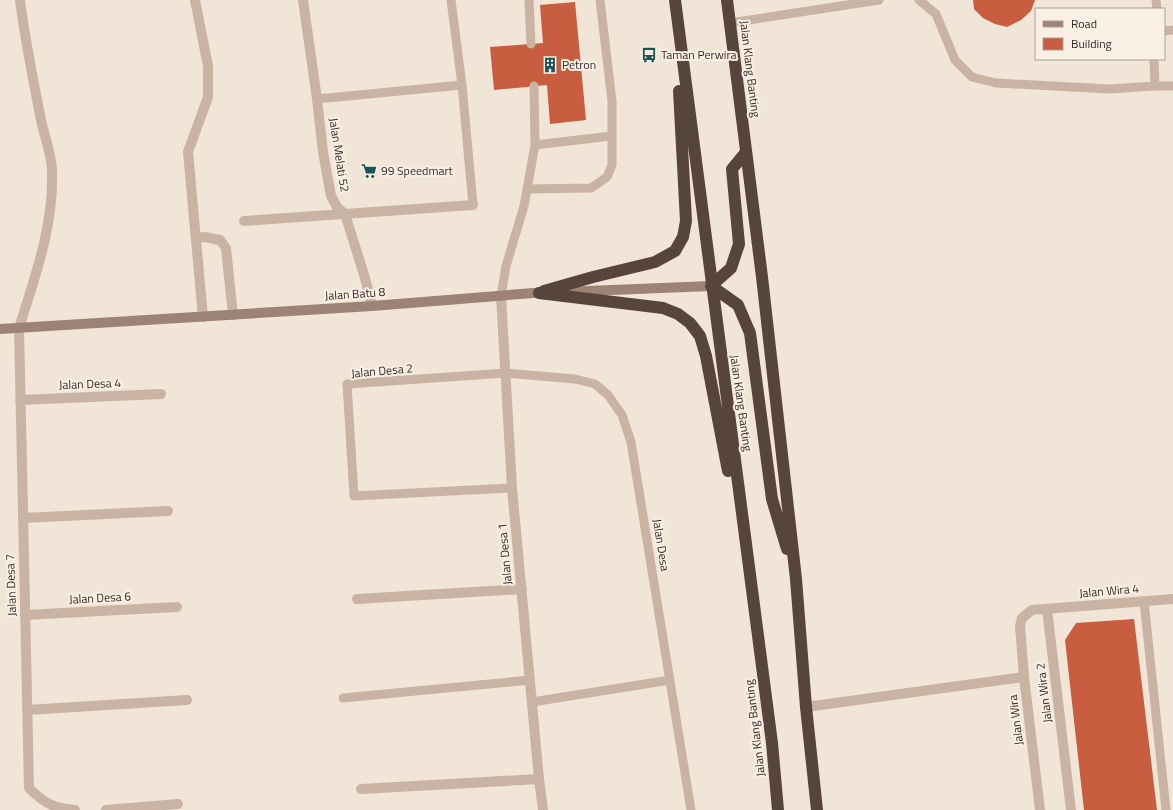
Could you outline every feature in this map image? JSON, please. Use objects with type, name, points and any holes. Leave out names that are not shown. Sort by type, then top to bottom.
[{"type":"highway","name":"Jalan Klang Banting","points":[[675,0],[772,743],[778,810]]},
{"type":"highway","points":[[539,293],[593,277],[655,262],[675,251],[683,237],[686,221],[675,0]]},
{"type":"highway","name":"Jalan Klang Banting","points":[[727,0],[796,579],[806,707],[817,810]]},
{"type":"highway","points":[[746,152],[732,170],[739,244],[731,268],[712,286],[738,305],[750,333],[772,499],[796,579]]},
{"type":"highway","points":[[539,293],[663,308],[678,314],[690,323],[700,336],[706,356],[753,602]]},
{"type":"street","name":"Jalan Desa 7","points":[[20,0],[41,121],[52,170],[51,202],[46,235],[34,281],[19,328],[29,788],[40,800],[59,808],[75,810]]},
{"type":"street","points":[[196,0],[208,66],[208,97],[188,152],[203,317]]},
{"type":"street","name":"Jalan Melati 52","points":[[304,0],[323,152],[331,196],[337,207],[345,214],[372,306]]},
{"type":"street","points":[[244,221],[473,205]]},
{"type":"street","points":[[197,238],[205,236],[220,240],[226,248],[233,315]]},
{"type":"street","name":"Jalan Batu 8","points":[[0,329],[372,306],[539,293],[712,286]]},
{"type":"street","name":"Jalan Desa 1","points":[[501,296],[512,488],[543,810]]},
{"type":"street","name":"Jalan Desa 4","points":[[20,400],[161,394]]},
{"type":"street","points":[[23,518],[168,511]]},
{"type":"street","points":[[357,599],[522,590]]},
{"type":"street","name":"Jalan Wira 4","points":[[1047,609],[1173,599]]},
{"type":"street","name":"Jalan Desa 6","points":[[25,615],[176,607]]},
{"type":"street","name":"Jalan Wira","points":[[1040,810],[1024,677],[1020,626],[1022,618],[1032,610],[1047,609]]},
{"type":"street","name":"Jalan Wira 2","points":[[1047,609],[1071,810]]},
{"type":"street","points":[[806,707],[1024,677]]},
{"type":"street","points":[[27,710],[187,700]]},
{"type":"street","points":[[361,789],[539,779]]},
{"type":"street","points":[[106,810],[178,804]]},
{"type":"lane","points":[[451,0],[462,85],[473,205]]},
{"type":"lane","points":[[529,0],[531,44]]},
{"type":"lane","points":[[527,189],[591,188],[607,177],[612,165],[612,101],[600,0]]},
{"type":"lane","points":[[730,23],[879,0]]},
{"type":"lane","points":[[919,0],[936,14],[955,60],[972,77],[996,83],[1103,89],[1173,86]]},
{"type":"lane","points":[[1154,60],[1155,86]]},
{"type":"lane","points":[[317,100],[462,85]]},
{"type":"lane","points":[[501,296],[506,266],[524,206],[535,145],[534,86]]},
{"type":"lane","points":[[535,145],[611,136]]},
{"type":"lane","name":"Jalan Desa 2","points":[[506,373],[347,384],[354,496],[512,488]]},
{"type":"lane","name":"Jalan Desa","points":[[506,373],[575,379],[595,384],[608,395],[622,415],[631,442],[691,810]]},
{"type":"lane","points":[[1144,601],[1166,810]]},
{"type":"lane","points":[[343,698],[530,680]]},
{"type":"lane","points":[[532,702],[670,680]]},
{"type":"building","points":[[973,0],[1035,0],[1031,11],[1021,20],[1007,27],[995,24],[983,18],[974,9]]},
{"type":"building","name":"Petron","points":[[575,2],[586,120],[550,124],[547,85],[494,90],[490,47],[543,43],[540,5]]},
{"type":"building","points":[[1134,619],[1157,810],[1084,810],[1065,640],[1076,623]]},
{"type":"place","name":"Taman Perwira","points":[[649,55]]},
{"type":"place","name":"Petron","points":[[550,65]]},
{"type":"place","name":"99 Speedmart","points":[[369,171]]}]
